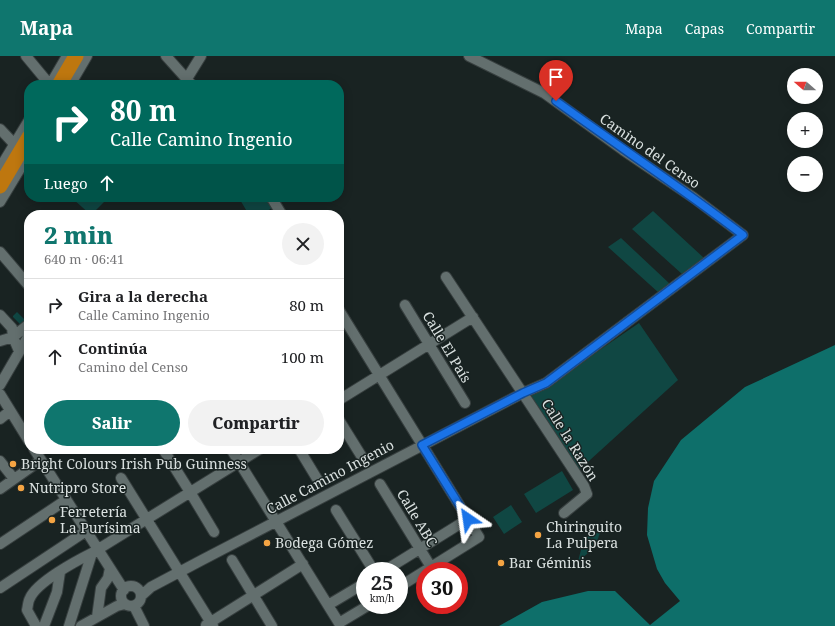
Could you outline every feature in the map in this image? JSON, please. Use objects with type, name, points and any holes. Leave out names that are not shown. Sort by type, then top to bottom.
[{"type":"highway","points":[[62,80],[76,56]]},
{"type":"highway","points":[[1,177],[24,153]]},
{"type":"street","points":[[26,56],[46,80]]},
{"type":"street","points":[[53,80],[67,56]]},
{"type":"street","points":[[73,80],[88,56]]},
{"type":"street","points":[[166,56],[185,80]]},
{"type":"street","points":[[189,80],[201,56]]},
{"type":"street","name":"Camino del Censo","points":[[469,56],[544,93],[623,150],[694,198],[743,235],[546,383],[523,393]]},
{"type":"street","points":[[0,130],[24,151]]},
{"type":"street","points":[[1,177],[24,130]]},
{"type":"street","points":[[0,202],[24,154]]},
{"type":"street","points":[[0,252],[24,280]]},
{"type":"street","name":"Calle la Razón","points":[[446,277],[584,486],[587,494],[564,513]]},
{"type":"street","name":"Calle El País","points":[[406,305],[465,403]]},
{"type":"street","points":[[0,315],[12,328],[13,337],[19,351]]},
{"type":"street","points":[[344,397],[473,317]]},
{"type":"street","points":[[344,318],[479,537],[439,562]]},
{"type":"street","points":[[0,342],[13,337],[24,328]]},
{"type":"street","points":[[0,384],[24,343]]},
{"type":"street","name":"Calle Camino Ingenio","points":[[124,601],[129,587],[132,587],[139,593],[523,393]]},
{"type":"street","points":[[0,394],[24,433]]},
{"type":"street","points":[[0,419],[10,411]]},
{"type":"street","points":[[344,428],[362,458]]},
{"type":"street","points":[[37,454],[86,531],[95,551],[110,568],[124,601],[144,626]]},
{"type":"street","points":[[166,454],[214,532]]},
{"type":"street","points":[[234,454],[339,623],[356,613]]},
{"type":"street","points":[[36,626],[27,610],[30,597],[42,584],[76,561],[95,551],[252,454]]},
{"type":"street","points":[[301,454],[319,482]]},
{"type":"street","points":[[0,489],[41,460]]},
{"type":"street","points":[[0,461],[14,479]]},
{"type":"street","points":[[120,478],[179,571],[209,625],[302,564]]},
{"type":"street","name":"Calle ABC","points":[[380,484],[428,562]]},
{"type":"street","points":[[0,544],[66,500]]},
{"type":"street","points":[[336,510],[368,562]]},
{"type":"street","points":[[398,562],[468,519]]},
{"type":"street","points":[[0,588],[86,531]]},
{"type":"street","points":[[69,626],[95,551]]},
{"type":"street","points":[[232,560],[272,626]]},
{"type":"street","points":[[97,617],[101,588],[108,578],[110,568]]},
{"type":"street","points":[[44,626],[57,592],[60,572]]},
{"type":"street","points":[[328,606],[356,589]]},
{"type":"street","points":[[81,626],[124,601],[139,602],[139,593]]},
{"type":"shaded area","points":[[76,202],[104,202],[96,210],[85,210]]},
{"type":"shaded area","points":[[241,202],[269,202],[272,208],[269,210],[246,210]]},
{"type":"shaded area","points":[[653,211],[704,258],[682,274],[632,229]]},
{"type":"shaded area","points":[[621,238],[670,284],[659,293],[608,247]]},
{"type":"shaded area","points":[[17,312],[24,321],[20,324],[13,316]]},
{"type":"shaded area","points":[[639,323],[678,380],[579,470],[530,396]]},
{"type":"shaded area","points":[[835,345],[835,626],[499,626],[542,602],[588,591],[615,591],[650,625],[680,601],[665,583],[657,569],[647,535],[648,508],[654,481],[681,440],[745,387]]},
{"type":"shaded area","points":[[562,471],[573,490],[536,513],[524,494]]},
{"type":"shaded area","points":[[511,505],[522,522],[504,534],[493,517]]},
{"type":"shaded area","points":[[593,533],[600,533],[595,547],[578,561],[581,550],[580,541]]},
{"type":"place","name":"Bright Colours Irish Pub Guinness","points":[[13,464]]},
{"type":"place","name":"Nutripro Store","points":[[21,488]]},
{"type":"place","name":"Ferretería La Purísima","points":[[52,520]]},
{"type":"place","name":"Chiringuito La Pulpera","points":[[538,535]]},
{"type":"place","name":"Bodega Gómez","points":[[267,543]]},
{"type":"place","name":"Bar Géminis","points":[[501,563]]},
{"type":"route","points":[[468,519],[422,445],[523,393],[546,383],[743,235],[694,198],[623,150],[556,101]]}]
